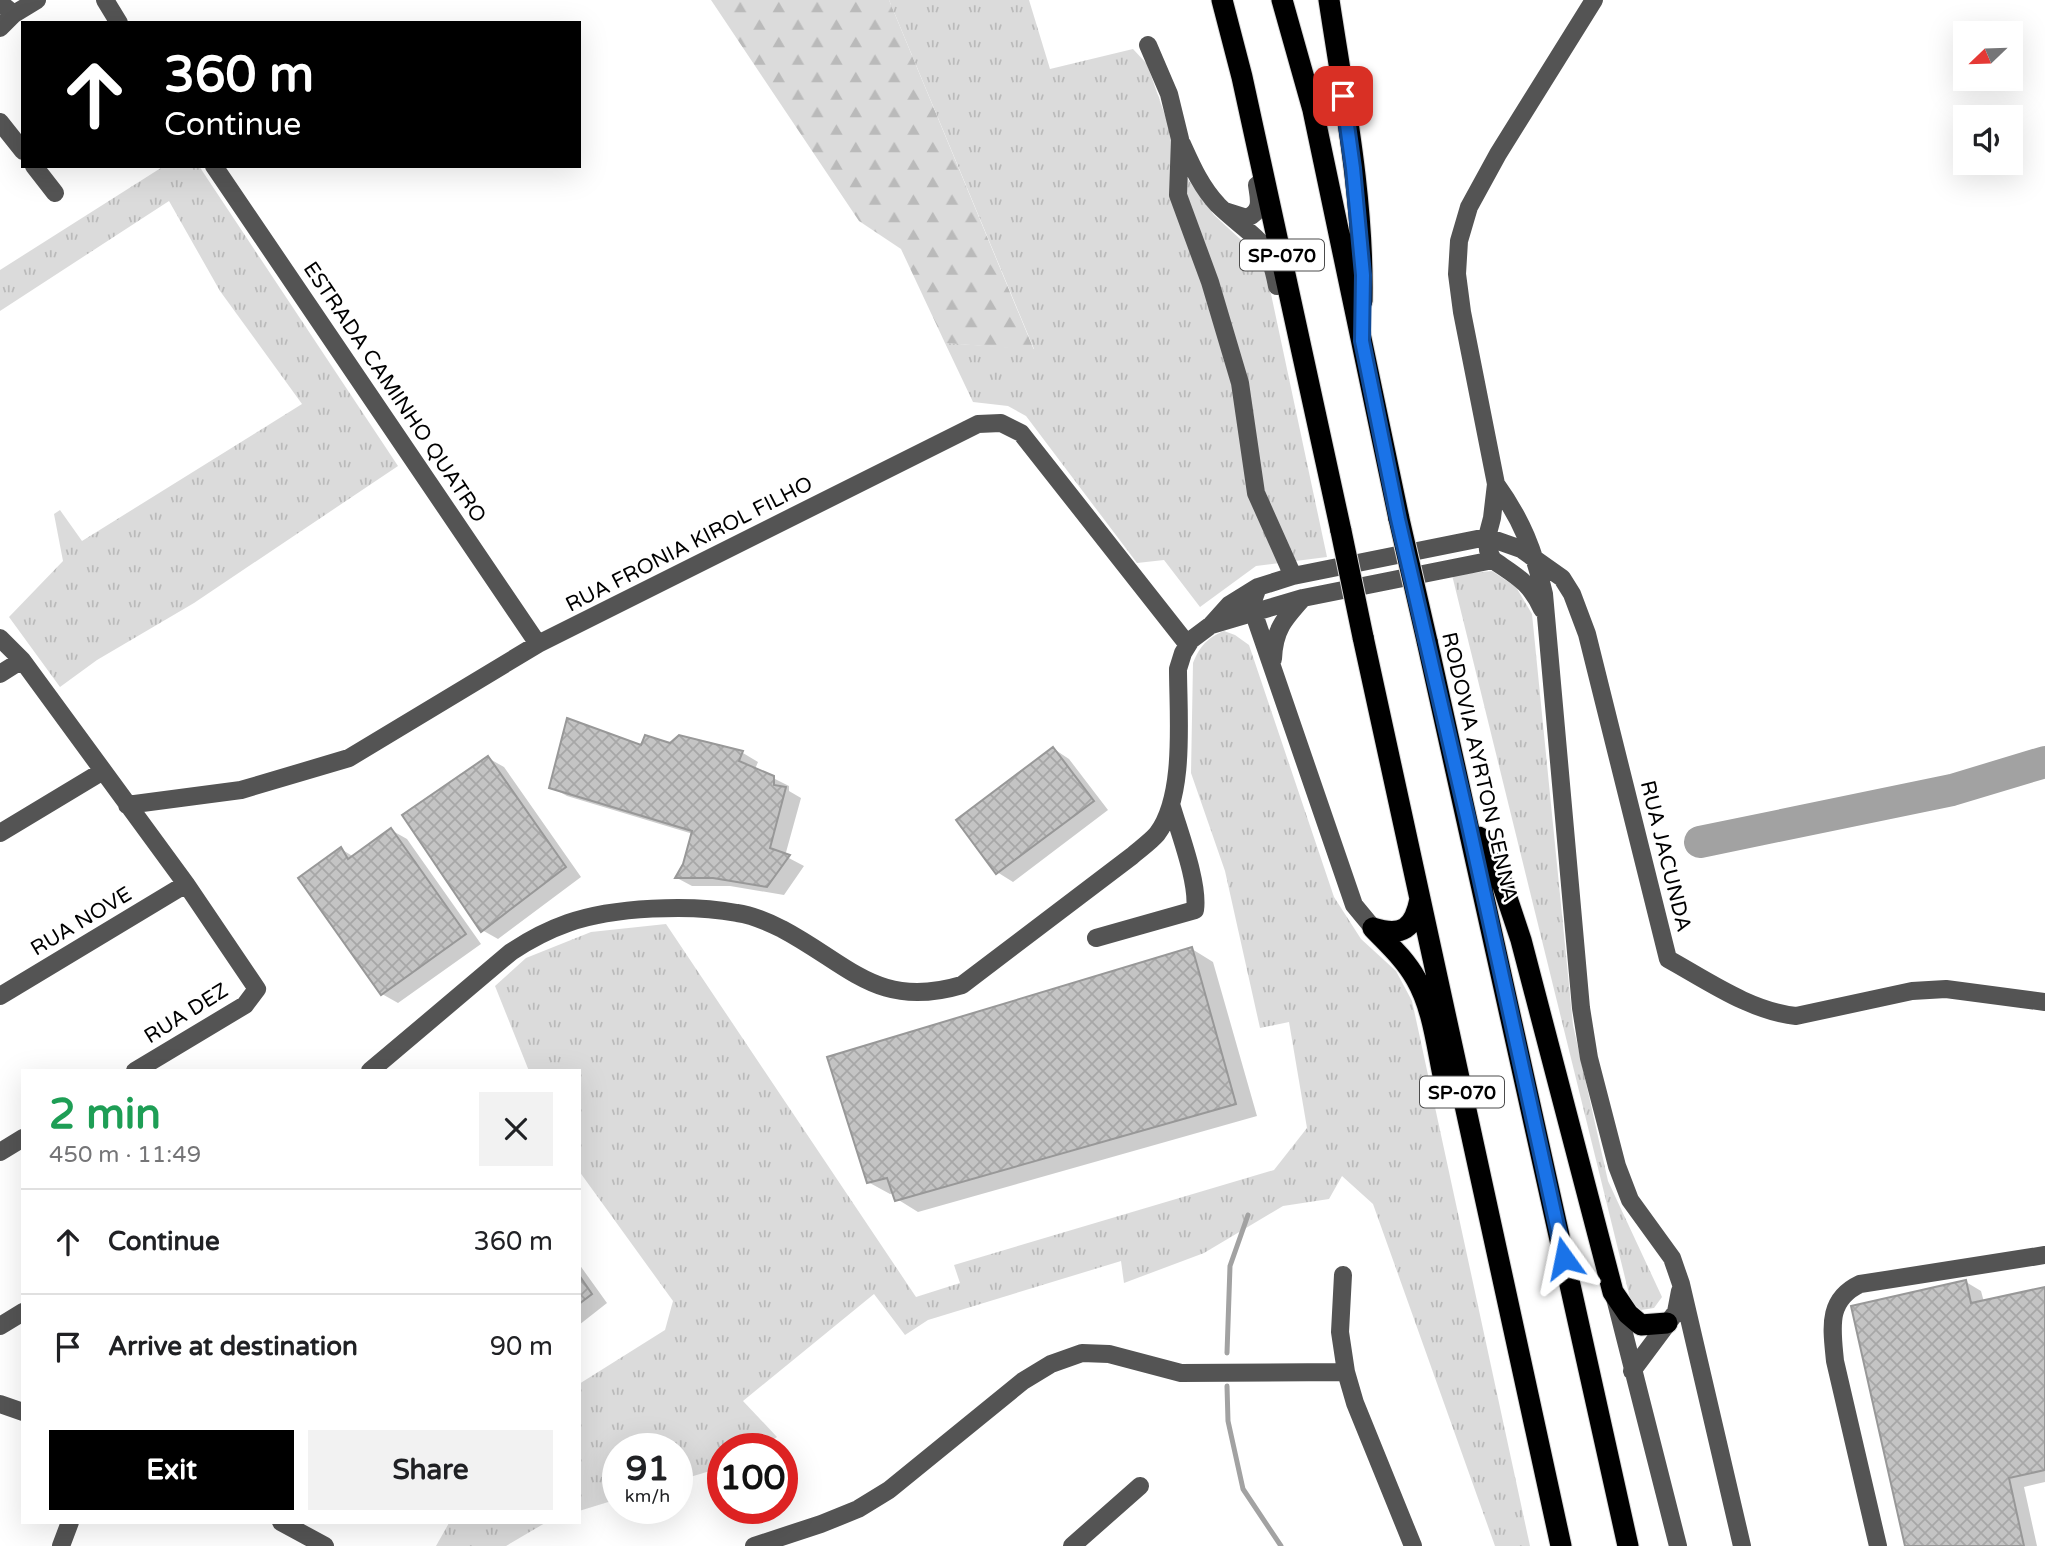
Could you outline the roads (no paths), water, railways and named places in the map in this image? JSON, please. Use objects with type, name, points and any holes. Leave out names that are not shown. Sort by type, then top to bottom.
[{"type":"highway","name":"SP-070","points":[[1222,0],[1242,77],[1561,1546]]},
{"type":"highway","name":"RODOVIA AYRTON SENNA","points":[[1282,0],[1313,110],[1398,519],[1467,817],[1628,1546]]},
{"type":"highway","points":[[1329,0],[1353,168],[1363,275],[1362,341]]},
{"type":"highway","points":[[1467,817],[1498,871],[1521,940],[1614,1292],[1628,1314],[1641,1325],[1667,1324]]},
{"type":"highway","points":[[1373,928],[1388,933],[1400,931],[1410,925],[1417,915],[1420,900]]},
{"type":"highway","points":[[1373,928],[1402,958],[1418,980],[1429,1011],[1497,1312],[1524,1377]]},
{"type":"street","points":[[0,28],[7,9],[37,0]]},
{"type":"street","points":[[105,0],[118,21]]},
{"type":"street","points":[[1547,622],[1535,593],[1520,578],[1493,560],[1488,550],[1487,537],[1496,484],[1462,312],[1457,274],[1458,241],[1469,207],[1497,154],[1594,0]]},
{"type":"street","points":[[1148,45],[1169,94],[1180,139],[1198,180],[1224,210],[1260,242],[1272,262],[1303,402],[1320,433]]},
{"type":"street","points":[[1224,210],[1247,218],[1255,214],[1260,204],[1244,118],[1242,77]]},
{"type":"street","points":[[0,122],[21,148]]},
{"type":"street","points":[[1180,139],[1178,195],[1210,282],[1240,383],[1256,493],[1293,576]]},
{"type":"street","points":[[36,168],[55,193]]},
{"type":"street","name":"ESTRADA CAMINHO QUATRO","points":[[215,168],[538,644]]},
{"type":"street","name":"RUA FRONIA KIROL FILHO","points":[[127,805],[241,790],[349,758],[538,644],[978,424],[1001,423],[1021,433],[1188,645]]},
{"type":"street","points":[[1496,484],[1515,511],[1536,561],[1544,594],[1581,1008],[1589,1058],[1617,1166],[1630,1200],[1672,1258],[1681,1284],[1742,1546]]},
{"type":"street","points":[[372,1069],[511,951],[568,923],[602,914],[666,908],[737,912],[782,929],[876,985],[901,993],[922,993],[962,985],[1132,856],[1157,833],[1171,804],[1177,777],[1178,669],[1188,645],[1229,605],[1258,587],[1293,576],[1487,537]]},
{"type":"street","name":"RUA JACUNDA","points":[[1487,537],[1509,543],[1562,578],[1572,594],[1587,634],[1668,959],[1760,1007],[1796,1016],[1912,991],[1946,989],[2045,1002]]},
{"type":"street","points":[[1211,625],[1303,598],[1493,560]]},
{"type":"street","points":[[1258,587],[1253,601],[1254,614],[1354,905],[1373,928]]},
{"type":"street","points":[[1273,666],[1273,642],[1282,622],[1303,598]]},
{"type":"street","points":[[0,638],[22,660],[186,884]]},
{"type":"street","points":[[0,674],[22,660]]},
{"type":"street","points":[[0,833],[103,771]]},
{"type":"street","points":[[1096,938],[1195,910],[1197,899],[1171,804]]},
{"type":"street","name":"RUA DEZ","points":[[138,1069],[245,1005],[257,989],[186,884]]},
{"type":"street","name":"RUA NOVE","points":[[0,996],[186,884]]},
{"type":"street","points":[[0,1152],[21,1139]]},
{"type":"street","points":[[1878,1546],[1835,1361],[1832,1334],[1834,1311],[1839,1299],[1860,1284],[2045,1255]]},
{"type":"street","points":[[1343,1275],[1340,1332],[1346,1372],[1355,1403],[1413,1546]]},
{"type":"street","points":[[1632,1371],[1676,1312],[1681,1284]]},
{"type":"street","points":[[1614,1292],[1678,1546]]},
{"type":"street","points":[[0,1326],[21,1313]]},
{"type":"street","points":[[754,1546],[858,1509],[889,1490],[1023,1381],[1051,1364],[1082,1353],[1109,1354],[1181,1373],[1346,1372]]},
{"type":"street","points":[[0,1404],[21,1411]]},
{"type":"street","points":[[1072,1546],[1140,1486]]},
{"type":"street","points":[[61,1546],[69,1524]]},
{"type":"street","points":[[285,1524],[325,1546]]},
{"type":"waterway","points":[[1700,842],[1952,790],[2045,762]]},
{"type":"waterway","points":[[1227,1353],[1230,1266],[1248,1215]]},
{"type":"waterway","points":[[1227,1386],[1228,1421],[1243,1489],[1281,1546]]}]
